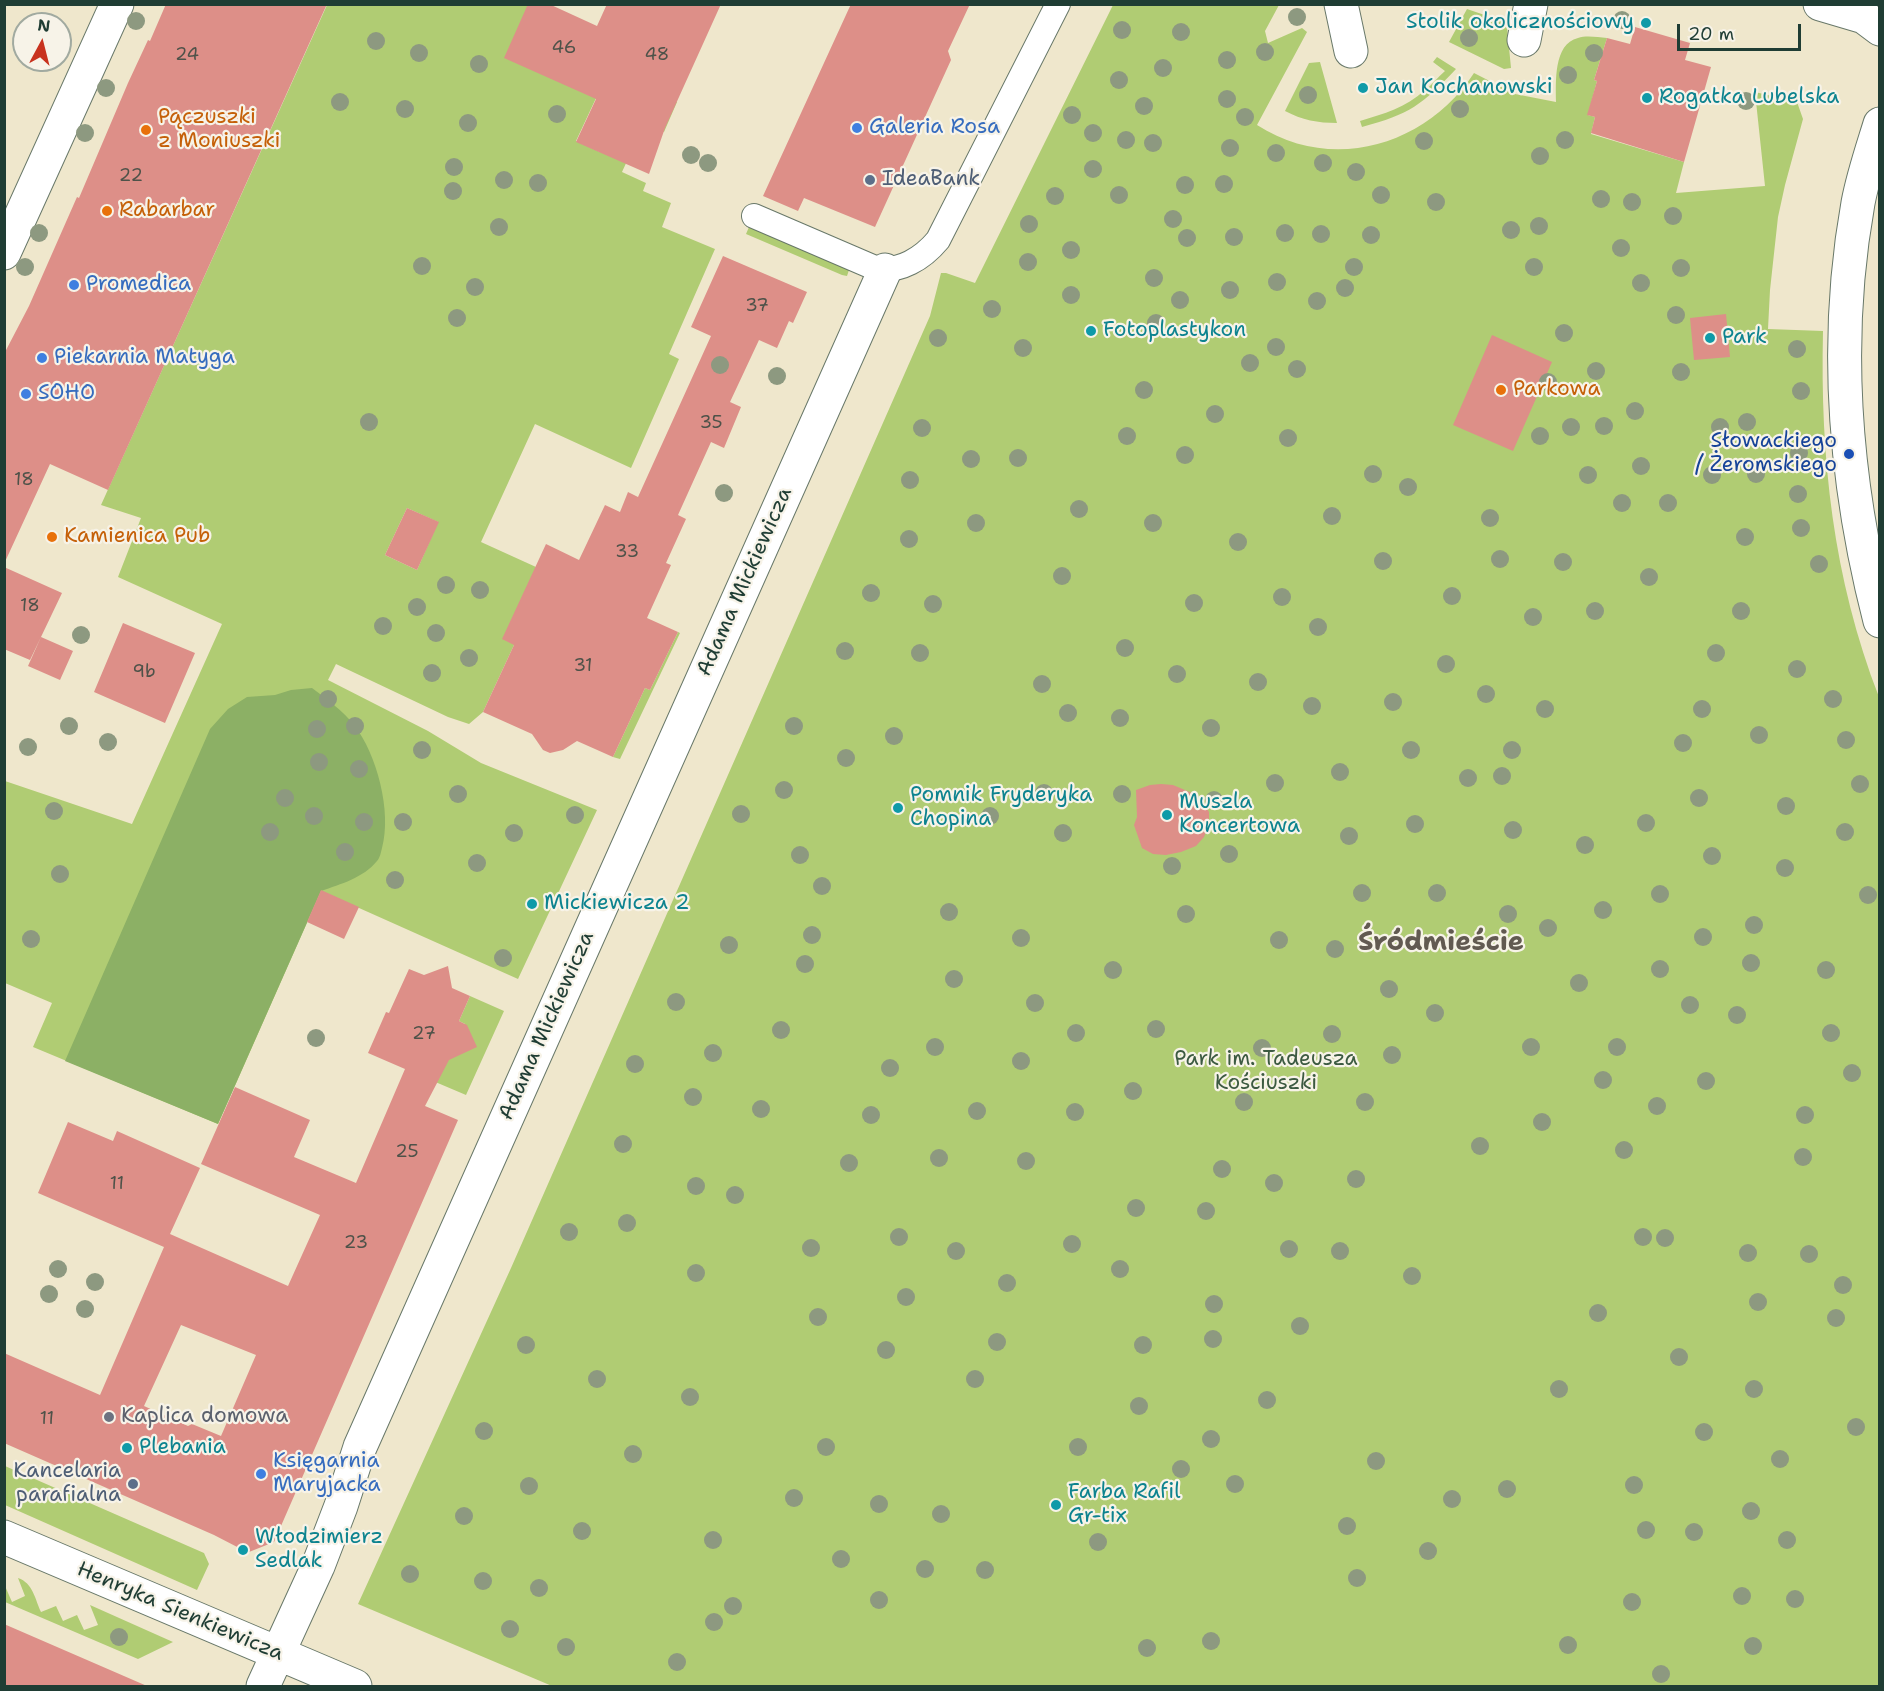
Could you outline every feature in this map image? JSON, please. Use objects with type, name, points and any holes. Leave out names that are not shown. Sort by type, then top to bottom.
[{"type":"street","points":[[4,253],[117,4]]},
{"type":"street","points":[[1341,4],[1351,51]]},
{"type":"street","points":[[1524,40],[1531,4]]},
{"type":"street","points":[[1820,4],[1864,17],[1880,29]]},
{"type":"street","points":[[1880,124],[1858,199],[1853,232],[1846,308],[1845,356],[1849,454],[1857,518],[1880,621]]},
{"type":"street","name":"Adama Mickiewicza","points":[[263,1686],[330,1536],[360,1447],[885,270]]},
{"type":"street","name":"Henryka Sienkiewicza","points":[[4,1537],[355,1686]]},
{"type":"lane","points":[[754,216],[863,264],[885,270],[904,266],[931,248],[938,240],[1058,4]]},
{"type":"green space","points":[[327,5],[528,5],[586,61],[677,102],[664,132],[644,124],[622,172],[646,183],[643,191],[671,203],[662,227],[715,249],[669,354],[679,359],[631,468],[535,424],[481,542],[536,567],[514,645],[483,712],[469,724],[448,717],[336,664],[328,680],[428,731],[481,763],[597,810],[518,979],[321,891],[218,1124],[33,1047],[52,1003],[5,983],[5,781],[132,824],[222,624],[118,577],[141,518],[101,505]],"holes":[[[597,96],[600,152],[576,141]],[[407,508],[438,522],[417,570],[385,555]]]},
{"type":"green space","name":"Park im. Tadeusza Kościuszki","points":[[1113,5],[1279,5],[1265,31],[1268,43],[1302,28],[1307,32],[1257,125],[1286,140],[1316,148],[1347,149],[1376,144],[1405,134],[1431,118],[1454,98],[1474,73],[1515,94],[1556,102],[1556,75],[1564,48],[1578,38],[1592,36],[1607,38],[1594,80],[1597,81],[1588,115],[1595,117],[1591,134],[1684,162],[1676,193],[1765,186],[1755,92],[1797,102],[1803,119],[1778,217],[1768,329],[1823,331],[1824,425],[1833,517],[1850,607],[1879,697],[1879,1686],[552,1686],[358,1604],[511,1268],[930,316],[941,273],[975,283]]},
{"type":"green space","points":[[1467,9],[1505,22],[1511,68],[1504,69],[1449,42]]},
{"type":"green space","points":[[1437,57],[1456,69],[1434,91],[1414,107],[1392,118],[1362,127],[1360,121],[1402,106],[1430,86],[1445,71],[1433,62]]},
{"type":"green space","points":[[1320,62],[1337,123],[1310,120],[1285,111],[1309,63]]},
{"type":"green space","points":[[749,227],[849,270],[847,276],[746,234]]},
{"type":"green space","points":[[678,632],[680,633],[620,759],[613,757],[645,688],[650,690]]},
{"type":"green space","points":[[312,688],[350,720],[362,737],[376,767],[384,801],[385,834],[382,848],[378,860],[365,872],[321,891],[218,1124],[65,1061],[210,729],[228,709],[247,697],[275,695],[291,690]]},
{"type":"green space","points":[[470,996],[504,1011],[466,1095],[433,1081],[465,1024],[459,1021]]},
{"type":"green space","points":[[5,1466],[204,1553],[209,1564],[197,1590],[5,1505]]},
{"type":"green space","points":[[18,1578],[30,1588],[41,1612],[56,1606],[63,1621],[77,1615],[84,1630],[98,1625],[90,1605],[173,1642],[138,1659],[5,1602],[5,1586],[12,1602],[25,1596]]},
{"type":"building","points":[[166,4],[327,4],[108,490],[50,464],[4,564],[4,354],[29,306],[77,197],[79,198],[128,83]]},
{"type":"building","points":[[528,4],[549,4],[597,26],[607,4],[721,4],[665,128],[649,174],[576,142],[596,99],[504,58]]},
{"type":"building","name":"Galeria Rosa","points":[[851,4],[970,4],[948,51],[951,60],[875,227],[804,198],[798,211],[763,196]]},
{"type":"building","name":"Rogatka Lubelska","points":[[1635,27],[1690,43],[1685,60],[1711,67],[1684,162],[1591,133],[1595,117],[1587,115],[1597,81],[1594,80],[1607,38],[1630,44]]},
{"type":"building","points":[[723,256],[807,292],[793,323],[789,321],[777,348],[759,340],[730,402],[741,407],[724,448],[711,442],[678,515],[686,519],[666,563],[671,565],[647,618],[678,632],[650,690],[645,688],[613,757],[577,741],[563,750],[550,753],[543,750],[532,734],[483,712],[514,645],[502,639],[546,544],[579,560],[605,505],[620,512],[628,492],[638,497],[711,336],[691,327]]},
{"type":"building","name":"Park","points":[[1726,314],[1730,357],[1694,360],[1690,318]]},
{"type":"building","points":[[1492,335],[1552,362],[1513,451],[1453,425]]},
{"type":"building","points":[[407,508],[439,522],[417,570],[385,555]]},
{"type":"building","points":[[4,567],[62,593],[30,660],[4,649]]},
{"type":"building","points":[[123,623],[195,653],[165,723],[94,692]]},
{"type":"building","points":[[41,637],[73,651],[60,680],[28,666]]},
{"type":"building","points":[[1161,784],[1173,785],[1192,793],[1209,812],[1209,824],[1204,837],[1196,846],[1166,855],[1153,854],[1142,848],[1134,825],[1137,817],[1136,790]]},
{"type":"building","points":[[321,890],[359,907],[344,939],[307,922]]},
{"type":"building","points":[[448,966],[452,988],[470,996],[459,1021],[467,1025],[477,1047],[449,1060],[425,1106],[458,1120],[274,1542],[249,1552],[243,1550],[214,1535],[4,1443],[4,1353],[100,1395],[164,1247],[38,1193],[68,1122],[113,1141],[117,1131],[200,1168],[170,1234],[288,1286],[320,1215],[201,1164],[235,1087],[310,1120],[294,1157],[356,1183],[405,1069],[368,1053],[386,1012],[389,1013],[409,969],[424,975]],"holes":[[[181,1325],[256,1355],[221,1436],[192,1424],[188,1426],[144,1406]]]},
{"type":"building","points":[[4,1624],[147,1686],[4,1686]]},
{"type":"place","name":"Stolik okolicznościowy","points":[[1646,23]]},
{"type":"place","name":"Jan Kochanowski","points":[[1363,88]]},
{"type":"place","name":"Rogatka Lubelska","points":[[1647,98]]},
{"type":"place","name":"Galeria Rosa","points":[[857,128]]},
{"type":"place","name":"Pączuszki z Moniuszki","points":[[146,130]]},
{"type":"place","name":"IdeaBank","points":[[870,180]]},
{"type":"place","name":"Rabarbar","points":[[107,211]]},
{"type":"place","name":"Promedica","points":[[74,285]]},
{"type":"place","name":"Fotoplastykon","points":[[1091,331]]},
{"type":"place","name":"Park","points":[[1710,338]]},
{"type":"place","name":"Piekarnia Matyga","points":[[42,358]]},
{"type":"place","name":"Parkowa","points":[[1501,390]]},
{"type":"place","name":"SOHO","points":[[26,394]]},
{"type":"place","name":"Słowackiego / Żeromskiego","points":[[1849,454]]},
{"type":"place","name":"Kamienica Pub","points":[[52,537]]},
{"type":"place","name":"Pomnik Fryderyka Chopina","points":[[898,808]]},
{"type":"place","name":"Muszla Koncertowa","points":[[1167,815]]},
{"type":"place","name":"Mickiewicza 2","points":[[532,904]]},
{"type":"place","name":"Kaplica domowa","points":[[109,1417]]},
{"type":"place","name":"Plebania","points":[[127,1448]]},
{"type":"place","name":"Księgarnia Maryjacka","points":[[261,1474]]},
{"type":"place","name":"Kancelaria parafialna","points":[[133,1484]]},
{"type":"place","name":"Farba Rafil Gr-tix","points":[[1056,1505]]},
{"type":"place","name":"Włodzimierz Sedlak","points":[[243,1550]]},
{"type":"district","name":"Śródmieście","points":[[1441,943]]}]
